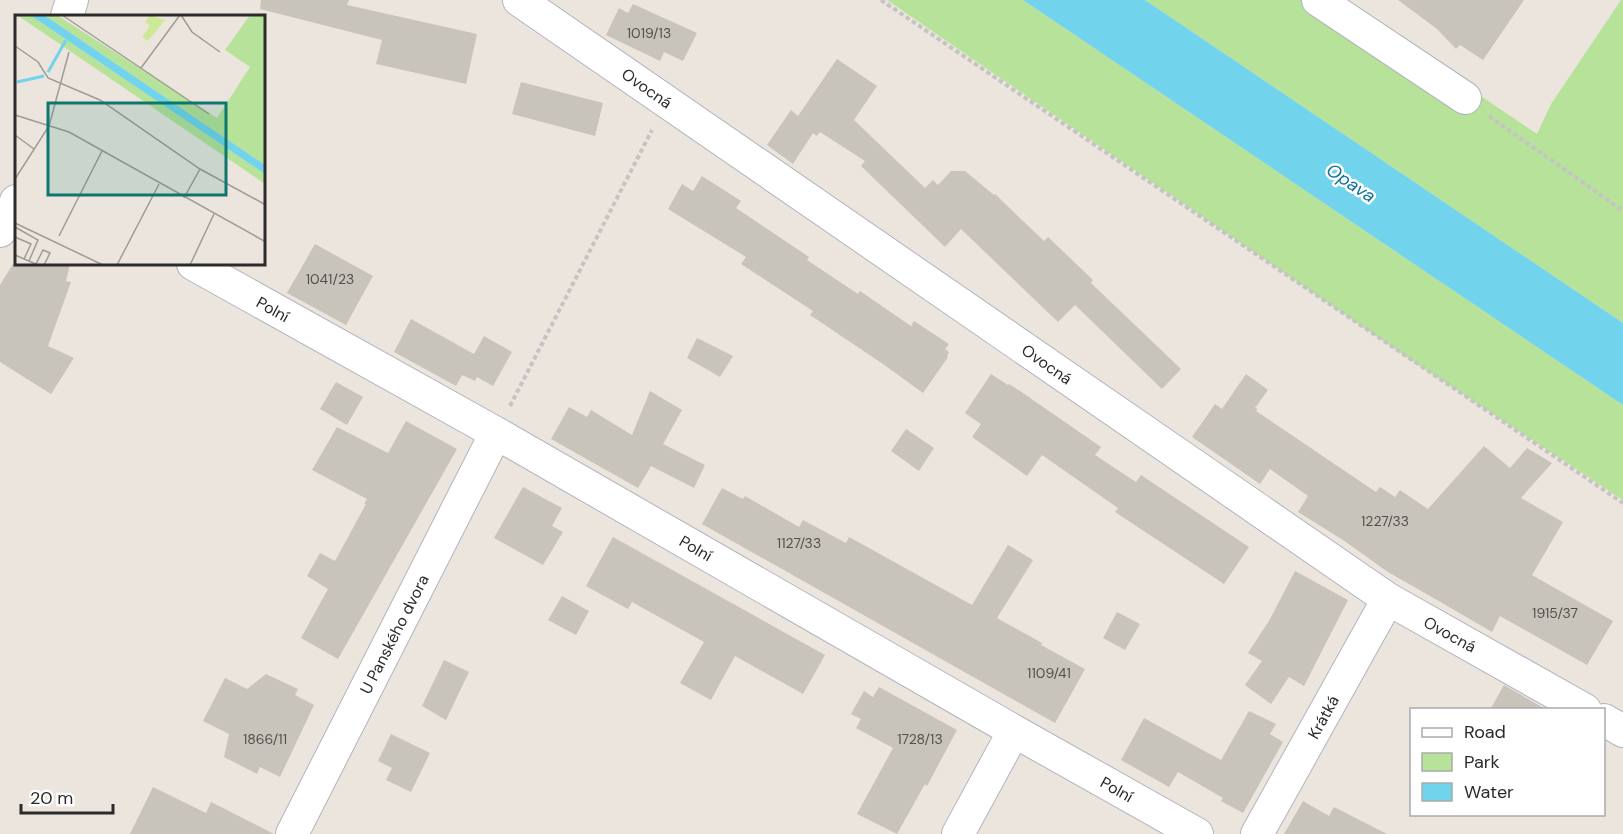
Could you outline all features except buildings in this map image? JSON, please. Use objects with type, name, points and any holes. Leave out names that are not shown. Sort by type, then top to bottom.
[{"type":"street","points":[[67,15],[72,0]]},
{"type":"street","name":"Ovocná","points":[[519,0],[1388,599],[1581,708]]},
{"type":"street","points":[[1318,0],[1465,98]]},
{"type":"street","name":"Polní","points":[[197,266],[496,433],[1197,834]]},
{"type":"street","name":"U Panského dvora","points":[[292,834],[496,433]]},
{"type":"street","name":"Krátká","points":[[1257,834],[1388,599]]},
{"type":"street","points":[[1605,721],[1623,731]]},
{"type":"street","points":[[958,834],[1014,731]]},
{"type":"path","points":[[881,0],[1623,503]]},
{"type":"path","points":[[1465,98],[1623,211]]},
{"type":"path","points":[[496,433],[667,102]]},
{"type":"green space","points":[[887,0],[1023,0],[1623,405],[1623,500],[1408,358]]},
{"type":"green space","points":[[1145,0],[1338,0],[1537,134],[1551,104],[1623,0],[1623,323]]},
{"type":"water","name":"Opava","points":[[1023,0],[1145,0],[1623,323],[1623,405]]}]
